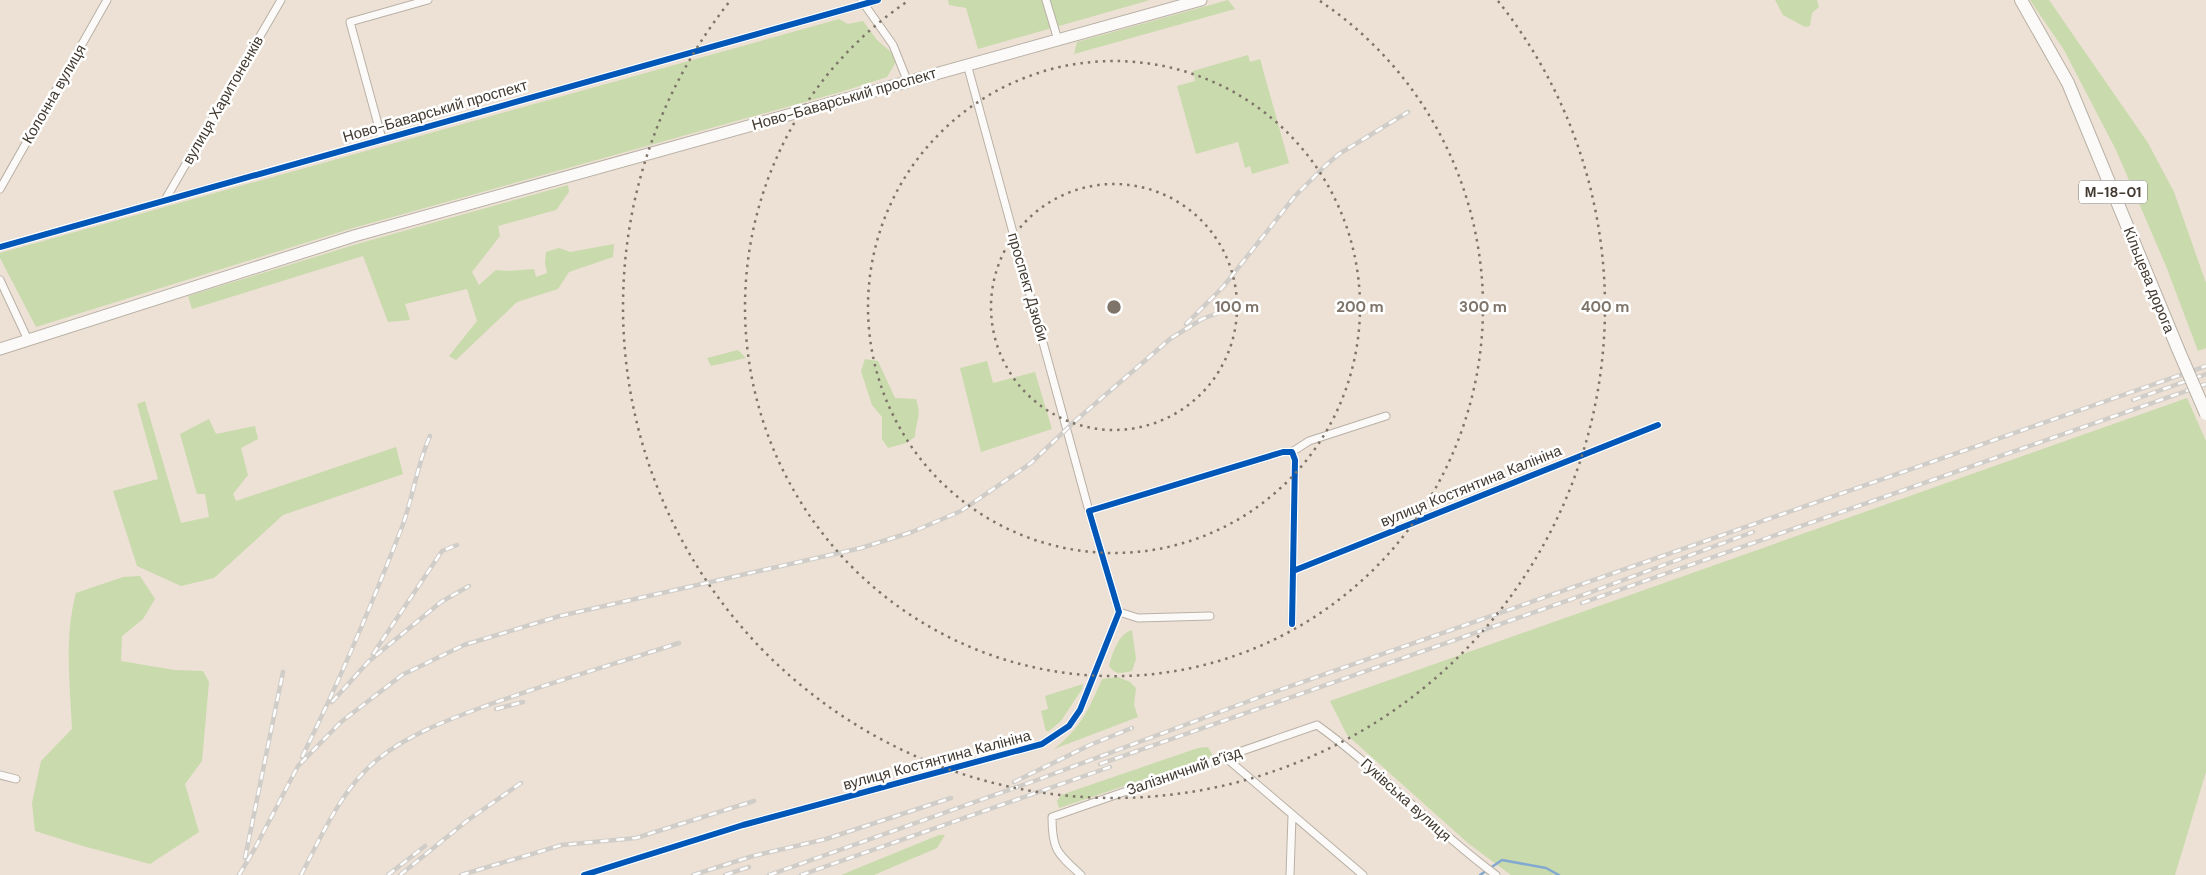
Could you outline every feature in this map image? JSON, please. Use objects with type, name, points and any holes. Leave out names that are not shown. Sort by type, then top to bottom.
[{"type":"highway","name":"Кільцева дорога","points":[[2014,0],[2041,38]]},
{"type":"highway","name":"Кільцева дорога","points":[[2021,0],[2068,83],[2206,414]]},
{"type":"main road","name":"Ново-Баварський проспект","points":[[0,349],[354,236],[907,80],[1201,0]]},
{"type":"street","name":"Колонна вулиця","points":[[0,189],[107,0]]},
{"type":"street","name":"вулиця Харитоненків","points":[[165,200],[281,0]]},
{"type":"street","points":[[382,139],[350,22],[428,0]]},
{"type":"street","name":"Ново-Баварський проспект","points":[[0,247],[863,2],[878,0]]},
{"type":"street","points":[[1046,0],[1058,40]]},
{"type":"street","points":[[863,2],[893,45],[907,80]]},
{"type":"street","name":"проспект Дзюби","points":[[967,64],[1089,511]]},
{"type":"street","points":[[0,280],[28,340]]},
{"type":"street","points":[[1210,616],[1138,618],[1119,612],[1089,511],[1283,452],[1292,452],[1309,441],[1386,416]]},
{"type":"street","name":"вулиця Костянтина Калініна","points":[[1293,571],[1658,425]]},
{"type":"street","points":[[1292,452],[1295,460],[1292,624]]},
{"type":"street","name":"вулиця Костянтина Калініна","points":[[584,875],[743,825],[1042,744],[1069,726],[1080,710],[1119,612]]},
{"type":"street","name":"Залізничний в’їзд","points":[[1081,875],[1061,857],[1053,843],[1052,817],[1316,725]]},
{"type":"street","name":"Гуківська вулиця","points":[[1316,725],[1349,748],[1460,849],[1494,874]]},
{"type":"street","points":[[1225,757],[1362,875]]},
{"type":"street","points":[[0,775],[16,778]]},
{"type":"street","points":[[1290,875],[1292,816]]},
{"type":"green space","points":[[948,0],[1150,0],[978,49],[966,8],[949,5]]},
{"type":"green space","points":[[1228,0],[1235,9],[1074,54],[1077,42]]},
{"type":"green space","points":[[1775,0],[1817,0],[1819,7],[1812,13],[1810,26],[1805,27],[1783,15]]},
{"type":"green space","points":[[2030,0],[2049,0],[2148,143],[2174,192],[2206,283],[2206,348],[2198,351],[2166,266],[2116,150],[2064,50]]},
{"type":"green space","points":[[839,19],[848,24],[863,21],[877,40],[893,54],[896,62],[887,77],[844,91],[353,228],[36,327],[0,258],[0,253]]},
{"type":"green space","points":[[1248,55],[1250,62],[1260,59],[1289,163],[1252,174],[1250,166],[1245,168],[1238,142],[1196,154],[1177,86],[1195,81],[1193,71]]},
{"type":"green space","points":[[568,185],[569,192],[556,210],[498,226],[500,236],[472,272],[479,285],[496,270],[534,269],[536,277],[547,273],[545,263],[546,252],[559,248],[570,252],[614,244],[613,257],[569,272],[558,289],[517,302],[456,360],[449,356],[477,321],[467,289],[405,304],[410,320],[388,322],[363,256],[192,309],[188,296],[357,244]]},
{"type":"green space","points":[[738,350],[746,358],[711,366],[707,358]]},
{"type":"green space","points":[[865,359],[878,361],[895,398],[916,399],[919,414],[915,437],[906,443],[888,448],[882,439],[882,417],[872,405],[861,371]]},
{"type":"green space","points":[[987,361],[993,383],[1035,372],[1052,429],[981,452],[960,368]]},
{"type":"green space","points":[[2187,398],[2206,441],[2206,772],[2175,875],[1511,875],[1469,844],[1347,735],[1330,701]]},
{"type":"green space","points":[[145,401],[181,523],[209,517],[205,494],[197,494],[180,434],[209,419],[216,434],[255,426],[258,439],[241,448],[248,475],[233,494],[236,501],[396,447],[403,474],[283,515],[214,578],[181,586],[137,566],[113,491],[158,479],[137,404]]},
{"type":"green space","points":[[140,576],[155,599],[143,619],[122,636],[121,661],[174,670],[203,671],[209,682],[202,761],[185,784],[199,832],[150,864],[35,831],[32,803],[41,761],[72,729],[69,644],[72,610],[76,593],[123,577]]},
{"type":"green space","points":[[1132,630],[1136,659],[1132,671],[1117,673],[1109,666],[1112,656],[1123,635]]},
{"type":"green space","points":[[1118,677],[1130,682],[1136,688],[1134,705],[1138,717],[1054,749],[1071,734],[1083,718],[1102,679]]},
{"type":"green space","points":[[1083,684],[1082,689],[1061,721],[1049,731],[1046,731],[1041,711],[1048,709],[1045,696]]},
{"type":"green space","points":[[1208,747],[1213,756],[1059,808],[1057,801],[1061,795],[1198,748]]},
{"type":"green space","points":[[939,835],[945,835],[937,848],[874,875],[841,875]]},
{"type":"waterway","points":[[1480,875],[1502,860],[1546,868],[1559,875]]},
{"type":"railway","points":[[1186,324],[1223,287],[1295,196],[1324,167],[1339,154],[1408,112]]},
{"type":"railway","points":[[239,875],[298,766],[341,722],[402,675],[464,645],[560,616],[861,548],[912,532],[961,511],[1031,463],[1074,422],[1170,339],[1202,319],[1234,307]]},
{"type":"railway","points":[[769,875],[1037,780],[1268,694],[2206,366]]},
{"type":"railway","points":[[2133,400],[2206,374]]},
{"type":"railway","points":[[1582,603],[2206,384]]},
{"type":"railway","points":[[302,757],[342,672],[391,556],[406,516],[430,436]]},
{"type":"railway","points":[[1100,764],[1572,599],[1753,532]]},
{"type":"railway","points":[[373,654],[442,551],[457,545]]},
{"type":"railway","points":[[332,702],[368,662],[441,602],[469,586]]},
{"type":"railway","points":[[301,875],[343,798],[365,771],[390,750],[440,724],[504,699],[679,643]]},
{"type":"railway","points":[[245,858],[283,672]]},
{"type":"railway","points":[[496,709],[523,702]]},
{"type":"railway","points":[[1014,782],[1090,745],[1132,728]]},
{"type":"railway","points":[[801,875],[1110,767]]},
{"type":"railway","points":[[400,875],[468,820],[521,783]]},
{"type":"railway","points":[[693,875],[753,856],[826,839],[951,798]]},
{"type":"railway","points":[[461,875],[562,845],[636,838],[754,801]]},
{"type":"railway","points":[[388,875],[425,846]]},
{"type":"railway","points":[[725,875],[749,867]]},
{"type":"cycle path","points":[[0,247],[878,0]]},
{"type":"cycle path","points":[[1293,571],[1658,425]]},
{"type":"cycle path","points":[[584,875],[743,825],[1042,744],[1069,726],[1080,710],[1119,612],[1089,511],[1283,452],[1292,452],[1295,460],[1292,624]]}]
